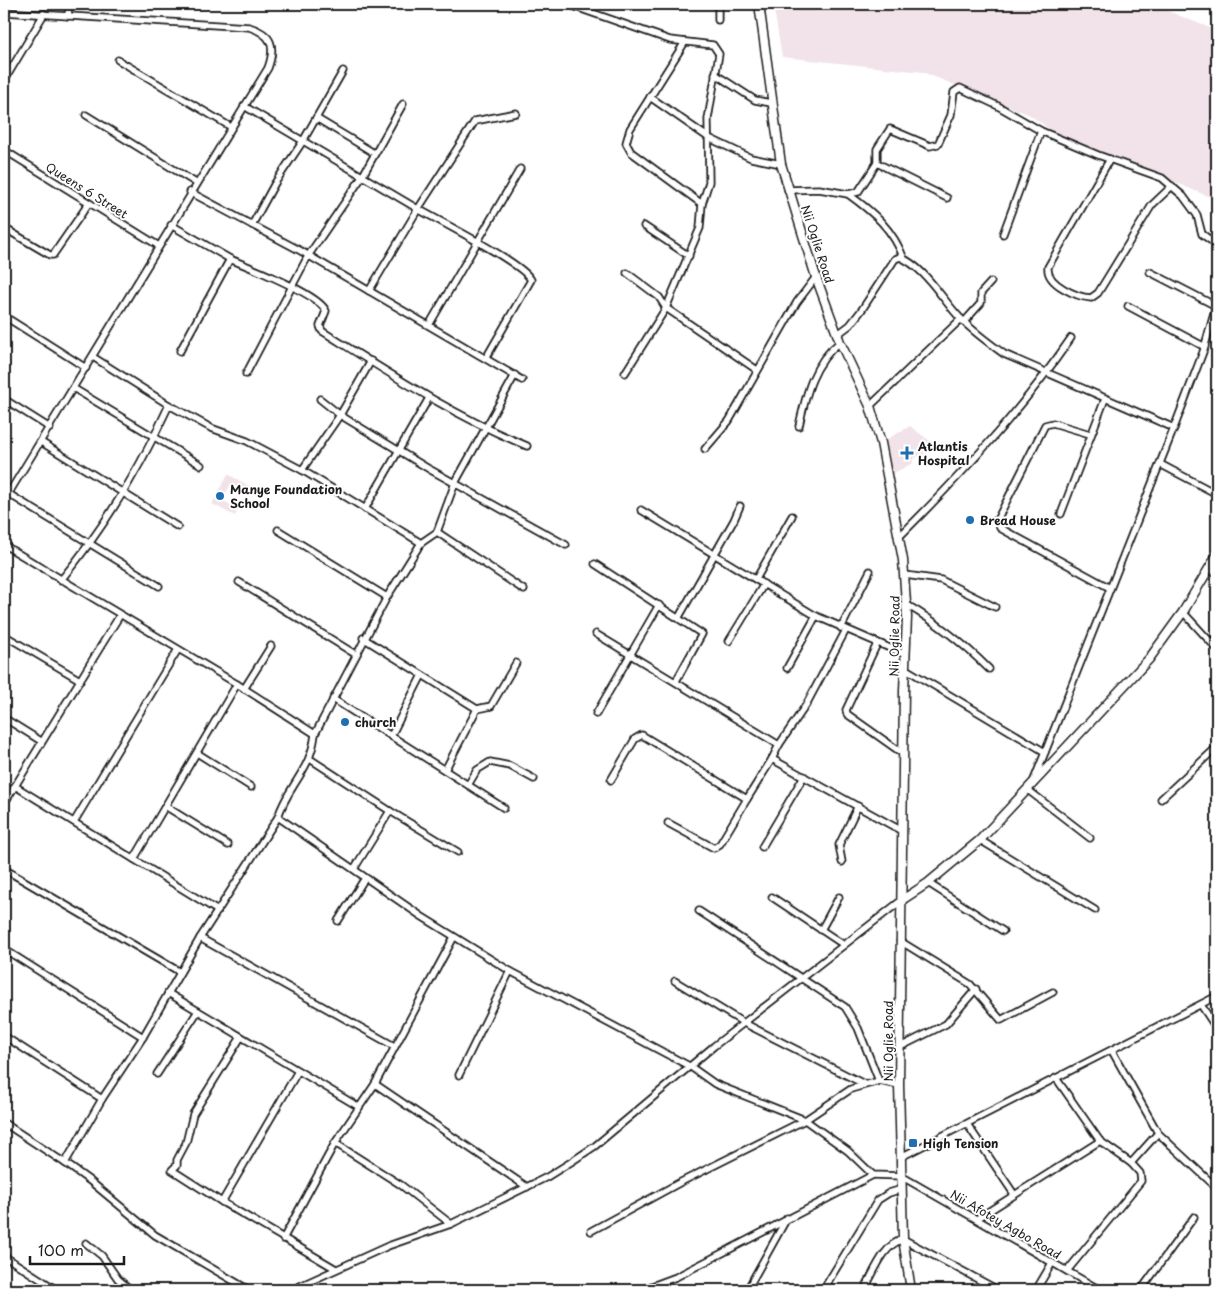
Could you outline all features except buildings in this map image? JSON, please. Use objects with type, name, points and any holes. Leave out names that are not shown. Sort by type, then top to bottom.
[{"type":"street","points":[[68,16],[69,4]]},
{"type":"street","points":[[567,4],[670,40],[712,44],[717,48],[719,54],[708,119],[709,182],[702,204],[700,228],[666,308],[625,373]]},
{"type":"street","points":[[718,4],[718,20]]},
{"type":"street","name":"Nii Oglie Road","points":[[760,4],[771,103],[781,164],[816,277],[839,338],[870,406],[881,443],[905,575],[907,605],[902,753],[902,900],[898,1085],[903,1239],[911,1290]]},
{"type":"street","points":[[4,12],[249,28],[258,30],[272,41],[271,59],[268,68],[190,192],[50,428],[6,492],[4,501]]},
{"type":"street","points":[[4,80],[44,14]]},
{"type":"street","points":[[685,42],[630,129],[626,143],[631,152],[702,204]]},
{"type":"street","points":[[118,60],[231,126]]},
{"type":"street","points":[[252,225],[275,183],[303,141],[343,71]]},
{"type":"street","points":[[715,74],[755,100],[771,103]]},
{"type":"street","points":[[788,190],[819,189],[848,194],[858,192],[876,163],[877,150],[890,129],[930,146],[938,144],[951,115],[956,89],[982,98],[1041,131],[1162,178],[1172,186],[1197,215],[1202,234],[1217,245]]},
{"type":"street","points":[[650,97],[709,138],[751,158],[781,164]]},
{"type":"street","points":[[246,374],[308,256],[362,177],[403,104]]},
{"type":"street","points":[[244,106],[525,271],[531,280],[486,358]]},
{"type":"street","points":[[370,291],[418,209],[475,121],[516,113]]},
{"type":"street","points":[[86,115],[196,183]]},
{"type":"street","points":[[316,118],[374,154]]},
{"type":"street","points":[[1004,234],[1041,131]]},
{"type":"street","name":"Queens 6 Street","points":[[4,150],[159,246]]},
{"type":"street","points":[[1110,159],[1048,267],[1051,279],[1081,297],[1091,298],[1098,293],[1152,205],[1172,186]]},
{"type":"street","points":[[876,163],[947,198]]},
{"type":"street","points":[[429,325],[520,169]]},
{"type":"street","points":[[190,192],[370,291],[522,380]]},
{"type":"street","points":[[848,194],[876,214],[897,241],[904,259]]},
{"type":"street","points":[[4,228],[50,255],[54,255],[89,203]]},
{"type":"street","points":[[171,225],[230,259],[293,287],[324,307],[326,311],[320,326],[322,331],[429,398],[484,428],[527,446]]},
{"type":"street","points":[[644,226],[689,256]]},
{"type":"street","points":[[799,426],[806,394],[819,363],[860,312],[894,259],[900,257],[925,278],[962,320],[1004,354],[1174,428]]},
{"type":"street","points":[[180,351],[230,259]]},
{"type":"street","points":[[1030,787],[1174,428],[1205,347],[1217,304],[1150,272]]},
{"type":"street","points":[[627,273],[659,296],[666,308],[758,370]]},
{"type":"street","points":[[705,449],[730,421],[798,302],[816,277]]},
{"type":"street","points":[[870,406],[982,303],[980,293],[991,282]]},
{"type":"street","points":[[1128,306],[1205,347]]},
{"type":"street","points":[[4,316],[86,368]]},
{"type":"street","points":[[899,537],[970,466],[1048,372],[1071,338]]},
{"type":"street","points":[[93,357],[169,405],[211,428],[247,441],[302,470],[421,543]]},
{"type":"street","points":[[302,470],[340,416],[371,361]]},
{"type":"street","points":[[65,1163],[102,1099],[143,1036],[200,938],[278,817],[281,807],[310,759],[315,734],[363,638],[421,543],[437,532],[455,483],[515,375]]},
{"type":"street","points":[[73,388],[201,465]]},
{"type":"street","points":[[365,510],[429,398]]},
{"type":"street","points":[[4,399],[50,428]]},
{"type":"street","points":[[320,399],[340,416],[566,545]]},
{"type":"street","points":[[1061,514],[1090,434],[1105,399]]},
{"type":"street","points":[[61,580],[91,544],[154,438],[169,405]]},
{"type":"street","points":[[1090,434],[1053,424],[1045,425],[997,520],[1000,528],[1110,588]]},
{"type":"street","points":[[41,442],[178,527]]},
{"type":"street","points":[[1160,464],[1217,494]]},
{"type":"street","points":[[6,492],[159,586]]},
{"type":"street","points":[[679,617],[715,555],[740,506]]},
{"type":"street","points":[[640,510],[816,616],[906,655]]},
{"type":"street","points":[[756,579],[792,516]]},
{"type":"street","points":[[278,530],[387,596]]},
{"type":"street","points":[[437,532],[524,590]]},
{"type":"street","points":[[4,545],[177,651],[237,684],[315,734]]},
{"type":"street","points":[[292,1290],[388,1246],[451,1224],[562,1168],[595,1146],[744,1023],[902,900],[928,883],[980,840],[1149,659],[1183,612],[1217,555]]},
{"type":"street","points":[[595,564],[679,617],[702,634],[676,681]]},
{"type":"street","points":[[1209,569],[1217,574]]},
{"type":"street","points":[[668,823],[714,848],[720,844],[779,745],[806,705],[870,571]]},
{"type":"street","points":[[905,575],[941,580],[994,607]]},
{"type":"street","points":[[238,582],[355,654]]},
{"type":"street","points":[[729,641],[764,584]]},
{"type":"street","points":[[596,714],[660,605]]},
{"type":"street","points":[[907,605],[934,621],[959,640],[989,669]]},
{"type":"street","points":[[1183,612],[1217,650]]},
{"type":"street","points":[[4,804],[41,741],[120,616]]},
{"type":"street","points":[[787,668],[816,616]]},
{"type":"street","points":[[596,634],[631,653],[779,745]]},
{"type":"street","points":[[4,635],[80,680]]},
{"type":"street","points":[[363,638],[477,709],[491,706],[516,663]]},
{"type":"street","points":[[877,644],[846,710],[847,714],[902,753]]},
{"type":"street","points":[[244,689],[271,646]]},
{"type":"street","points":[[74,822],[177,651]]},
{"type":"street","points":[[906,669],[1045,752]]},
{"type":"street","points":[[391,736],[422,675]]},
{"type":"street","points":[[134,859],[237,684]]},
{"type":"street","points":[[333,699],[504,808]]},
{"type":"street","points":[[445,770],[477,709]]},
{"type":"street","points":[[4,718],[41,741]]},
{"type":"street","points":[[611,780],[635,739],[642,735],[747,799]]},
{"type":"street","points":[[1160,799],[1217,748]]},
{"type":"street","points":[[197,752],[251,787]]},
{"type":"street","points":[[310,759],[390,812],[458,852]]},
{"type":"street","points":[[772,759],[902,831]]},
{"type":"street","points":[[468,785],[477,770],[490,762],[510,766],[534,779]]},
{"type":"street","points":[[762,847],[804,776]]},
{"type":"street","points":[[15,786],[218,911]]},
{"type":"street","points":[[1030,787],[1090,838]]},
{"type":"street","points":[[165,806],[228,845]]},
{"type":"street","points":[[842,862],[839,845],[858,806]]},
{"type":"street","points":[[354,869],[390,812]]},
{"type":"street","points":[[278,817],[454,937],[510,971],[691,1067],[715,1084],[805,1120],[848,1151],[873,1175]]},
{"type":"street","points":[[980,840],[1095,910]]},
{"type":"street","points":[[4,869],[180,972]]},
{"type":"street","points":[[338,921],[366,878]]},
{"type":"street","points":[[928,883],[1003,931]]},
{"type":"street","points":[[821,930],[839,896]]},
{"type":"street","points":[[772,897],[844,946]]},
{"type":"street","points":[[699,911],[803,978],[838,1002],[851,1014],[870,1053],[879,1081]]},
{"type":"street","points":[[283,1239],[335,1143],[375,1084],[454,937]]},
{"type":"street","points":[[200,938],[394,1046]]},
{"type":"street","points":[[900,941],[976,989],[1001,1020],[1054,992]]},
{"type":"street","points":[[4,949],[143,1036]]},
{"type":"street","points":[[459,1075],[510,971]]},
{"type":"street","points":[[675,980],[744,1023],[864,1084]]},
{"type":"street","points":[[900,1047],[946,1024],[976,989]]},
{"type":"street","points":[[168,993],[359,1107]]},
{"type":"street","points":[[901,1157],[1217,996]]},
{"type":"street","points":[[1201,1004],[1217,1029]]},
{"type":"street","points":[[157,1074],[198,1011]]},
{"type":"street","points":[[4,1036],[102,1099]]},
{"type":"street","points":[[242,1037],[193,1114],[186,1143],[177,1160],[177,1164],[172,1170],[283,1239],[336,1269]]},
{"type":"street","points":[[1112,1051],[1158,1132],[1217,1188]]},
{"type":"street","points":[[222,1202],[298,1071]]},
{"type":"street","points":[[1056,1078],[1100,1141],[1131,1163],[1140,1173],[1141,1181],[1067,1271]]},
{"type":"street","points":[[591,1231],[679,1183],[805,1120],[851,1089],[879,1081],[898,1085]]},
{"type":"street","points":[[375,1084],[527,1187]]},
{"type":"street","points":[[4,1123],[90,1181],[155,1235],[248,1290]]},
{"type":"street","points":[[967,1124],[1014,1194]]},
{"type":"street","points":[[1131,1163],[1158,1132]]},
{"type":"street","points":[[978,1218],[1100,1141]]},
{"type":"street","points":[[335,1143],[401,1185],[451,1224]]},
{"type":"street","points":[[641,1290],[676,1277],[873,1175],[901,1176]]},
{"type":"street","name":"Nii Afotey Agbo Road","points":[[901,1176],[978,1218],[1100,1290]]},
{"type":"street","points":[[835,1290],[824,1287],[878,1200],[889,1193],[902,1189]]},
{"type":"street","points":[[4,1217],[4,1224]]},
{"type":"street","points":[[1141,1290],[1194,1217]]},
{"type":"street","points":[[747,1290],[787,1218]]},
{"type":"street","points":[[864,1290],[888,1248],[895,1241],[903,1239],[998,1290]]},
{"type":"street","points":[[86,1243],[102,1256],[118,1279],[130,1290]]},
{"type":"street","points":[[4,1256],[57,1290]]},
{"type":"street","points":[[1036,1290],[1052,1263]]},
{"type":"shaded area","points":[[773,4],[1151,4],[1217,31],[1217,200],[1052,131],[1030,115],[922,72],[782,57]]},
{"type":"shaded area","name":"Atlantis Hospital","points":[[910,426],[938,447],[913,459],[913,463],[892,474],[886,440]]},
{"type":"shaded area","name":"Manye Foundation School","points":[[228,474],[251,487],[247,493],[231,484],[222,500],[238,509],[235,516],[212,504]]},
{"type":"place","name":"Atlantis Hospital","points":[[907,453]]},
{"type":"place","name":"Manye Foundation School","points":[[220,496]]},
{"type":"place","name":"Bread House","points":[[970,520]]},
{"type":"place","name":"church","points":[[345,722]]},
{"type":"place","name":"High Tension","points":[[913,1143]]}]
